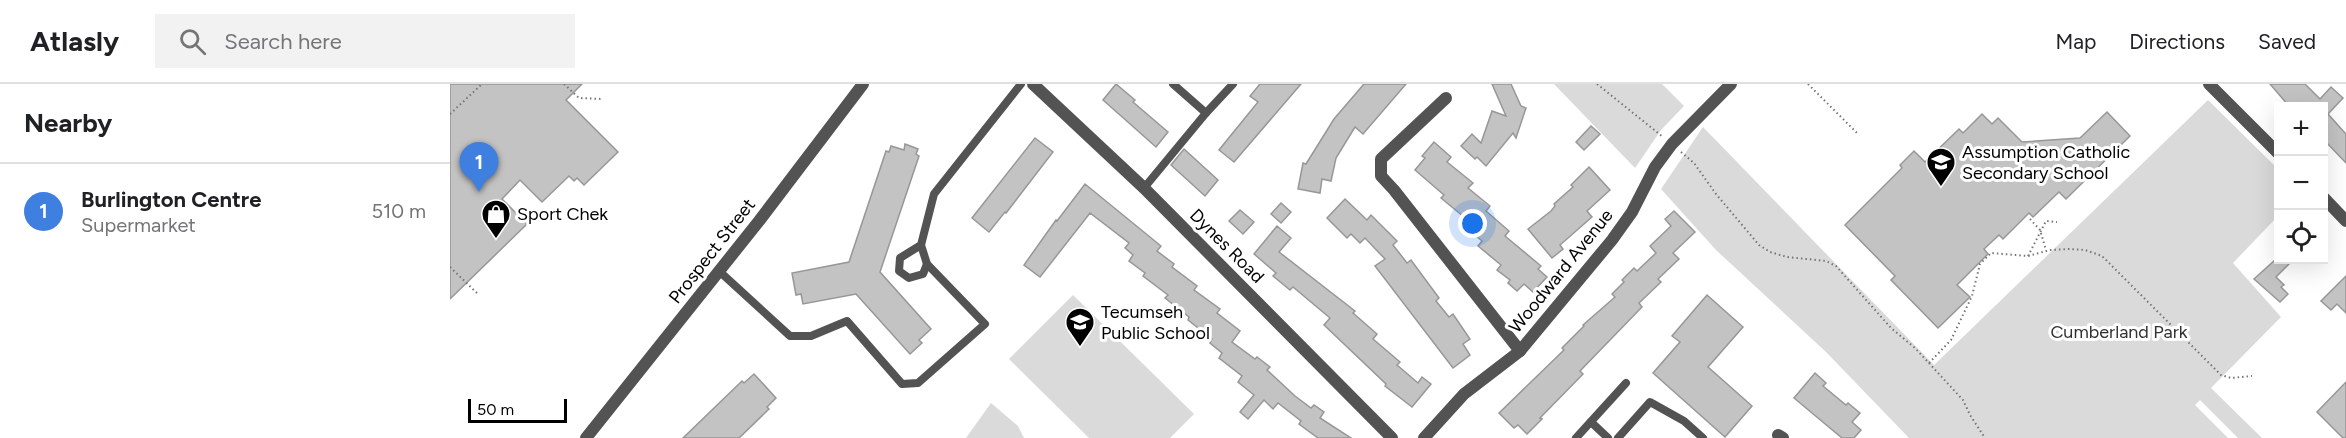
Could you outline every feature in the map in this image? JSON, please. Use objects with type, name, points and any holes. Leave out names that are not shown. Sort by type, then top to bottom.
[{"type":"street","name":"Prospect Street","points":[[586,438],[719,271],[863,84]]},
{"type":"street","name":"Dynes Road","points":[[1033,84],[1144,188],[1392,438]]},
{"type":"street","name":"Woodward Avenue","points":[[1424,438],[1464,394],[1520,351],[1612,240],[1632,212],[1655,167],[1672,144],[1731,84]]},
{"type":"street","points":[[2209,84],[2274,149]]},
{"type":"street","points":[[1446,98],[1381,159],[1381,176],[1520,351]]},
{"type":"street","points":[[2328,202],[2346,221]]},
{"type":"lane","points":[[719,271],[790,336],[811,336],[846,321],[902,384],[918,383],[985,324],[927,264],[921,245],[934,194],[1020,84]]},
{"type":"lane","points":[[1173,84],[1206,113]]},
{"type":"lane","points":[[1144,188],[1233,84]]},
{"type":"lane","points":[[921,245],[900,258],[899,271],[909,278],[923,274],[927,264]]},
{"type":"lane","points":[[1576,438],[1626,383]]},
{"type":"lane","points":[[1618,438],[1650,402],[1684,421],[1703,438]]},
{"type":"lane","points":[[1591,422],[1608,438]]},
{"type":"path","points":[[450,114],[482,84]]},
{"type":"path","points":[[564,84],[579,99],[602,99]]},
{"type":"path","points":[[1598,84],[1694,163],[1716,194],[1759,245],[1770,252],[1787,257],[1826,261],[1836,266],[1891,328],[1915,348],[1963,400],[1985,438]]},
{"type":"path","points":[[1808,84],[1857,133]]},
{"type":"path","points":[[2030,219],[2040,230],[2047,251]]},
{"type":"path","points":[[2028,256],[2046,221],[2057,222]]},
{"type":"path","points":[[1929,363],[1951,340],[1972,296],[1980,264],[1991,253],[2028,256],[2047,251],[2085,250],[2102,256],[2217,372],[2231,378],[2252,376]]},
{"type":"path","points":[[450,267],[479,295]]},
{"type":"green space","points":[[1554,84],[1662,84],[1684,106],[1661,130],[1635,168]]},
{"type":"green space","name":"Cumberland Park","points":[[2208,100],[2274,165],[2274,220],[2233,263],[2281,317],[2211,388],[2262,438],[2238,438],[2200,400],[2195,405],[2228,438],[1909,438],[1826,352],[1716,250],[1661,189],[1703,127],[1934,365]]},
{"type":"green space","points":[[1073,295],[1194,414],[1170,438],[1089,438],[1009,359]]},
{"type":"green space","points":[[991,403],[1018,426],[1024,438],[966,438]]},
{"type":"building","points":[[450,84],[582,84],[566,100],[618,152],[584,185],[577,178],[574,181],[569,176],[542,202],[520,180],[502,199],[527,224],[450,299]]},
{"type":"building","points":[[1116,84],[1168,132],[1156,147],[1103,100]]},
{"type":"building","points":[[1260,84],[1301,84],[1234,162],[1219,150],[1258,102],[1250,96]]},
{"type":"building","points":[[1364,84],[1406,84],[1363,134],[1355,127],[1336,158],[1331,181],[1322,179],[1320,193],[1298,189],[1303,163],[1306,164],[1334,119]]},
{"type":"building","points":[[1492,84],[1511,84],[1521,106],[1526,108],[1516,138],[1513,133],[1486,166],[1461,146],[1472,134],[1481,143],[1492,111],[1506,116]]},
{"type":"building","points":[[2270,84],[2305,84],[2320,99],[2331,87],[2343,98],[2328,114],[2328,102],[2286,102]]},
{"type":"building","points":[[2107,112],[2130,136],[2066,199],[2059,192],[2033,217],[2029,213],[2003,239],[1999,235],[1984,249],[1988,254],[1957,285],[1970,297],[1938,328],[1891,280],[1895,276],[1845,225],[1902,168],[1900,165],[1914,151],[1925,162],[1959,129],[1963,133],[1982,114],[1992,124],[1998,118],[2022,142],[2080,138]]},
{"type":"building","points":[[2328,114],[2346,134],[2346,163],[2328,144]]},
{"type":"building","points":[[1591,126],[1600,134],[1584,150],[1576,142]]},
{"type":"building","points":[[1035,138],[1053,152],[989,232],[972,218]]},
{"type":"building","points":[[1434,142],[1451,157],[1447,162],[1473,183],[1468,188],[1490,206],[1486,211],[1509,231],[1505,236],[1541,266],[1538,269],[1547,277],[1533,292],[1524,284],[1517,291],[1508,283],[1510,280],[1497,270],[1501,265],[1478,246],[1482,241],[1460,222],[1464,217],[1441,198],[1444,195],[1415,170],[1425,158],[1422,156]]},
{"type":"building","points":[[905,144],[918,149],[916,154],[919,156],[880,272],[931,329],[919,340],[922,343],[910,354],[856,294],[803,304],[801,294],[796,295],[792,273],[849,262],[886,151],[889,152],[891,146],[904,150]]},
{"type":"building","points":[[1184,149],[1218,180],[1205,196],[1171,165]]},
{"type":"building","points":[[1589,167],[1610,190],[1587,211],[1592,217],[1560,245],[1563,249],[1552,258],[1528,229],[1551,211],[1554,204],[1573,187],[1571,185]]},
{"type":"building","points":[[1085,184],[1161,246],[1157,251],[1174,264],[1172,267],[1197,286],[1194,290],[1220,309],[1217,313],[1240,331],[1232,342],[1270,367],[1267,370],[1295,396],[1311,408],[1314,405],[1324,412],[1320,418],[1351,438],[1318,438],[1299,424],[1301,421],[1278,403],[1273,409],[1264,400],[1248,419],[1240,412],[1254,395],[1238,382],[1242,376],[1219,358],[1222,353],[1210,343],[1212,339],[1188,320],[1189,317],[1165,298],[1168,295],[1143,276],[1145,273],[1129,261],[1133,255],[1125,248],[1129,243],[1090,213],[1040,277],[1024,265]]},
{"type":"building","points":[[1345,199],[1367,220],[1371,215],[1397,241],[1393,245],[1407,263],[1411,260],[1439,298],[1436,301],[1449,317],[1453,314],[1470,339],[1463,344],[1470,355],[1453,368],[1375,266],[1385,259],[1365,238],[1360,243],[1351,234],[1347,238],[1327,218]]},
{"type":"building","points":[[1281,203],[1291,212],[1281,223],[1271,214]]},
{"type":"building","points":[[1240,210],[1254,222],[1243,234],[1229,221]]},
{"type":"building","points":[[1674,211],[1695,232],[1673,253],[1679,259],[1658,279],[1661,282],[1639,303],[1642,307],[1580,371],[1583,374],[1540,418],[1542,419],[1527,434],[1518,425],[1514,428],[1499,413],[1564,350],[1562,348],[1583,325],[1615,297],[1612,294],[1624,282],[1622,280],[1634,268],[1637,271],[1656,253],[1650,246],[1671,226],[1665,219]]},
{"type":"building","points":[[1277,226],[1291,238],[1279,252],[1355,311],[1353,313],[1377,334],[1373,339],[1400,362],[1397,365],[1418,383],[1422,377],[1431,384],[1412,407],[1385,386],[1386,384],[1324,325],[1330,318],[1293,287],[1290,290],[1273,276],[1276,273],[1254,254]]},
{"type":"building","points":[[2274,261],[2274,264],[2289,264],[2276,277],[2284,285],[2281,287],[2288,294],[2280,302],[2254,279]]},
{"type":"building","points":[[2346,276],[2346,313],[2337,304],[2331,310],[2321,301]]},
{"type":"building","points":[[1707,295],[1743,327],[1708,367],[1752,406],[1725,437],[1653,373],[1680,342],[1672,336]]},
{"type":"building","points":[[1815,373],[1826,383],[1823,386],[1860,413],[1852,422],[1861,430],[1854,438],[1842,438],[1794,398]]},
{"type":"building","points":[[754,374],[776,398],[767,407],[769,409],[739,438],[683,438],[742,381],[744,383]]},
{"type":"building","points":[[2346,382],[2346,438],[2343,438],[2317,412]]},
{"type":"place","name":"Assumption Catholic Secondary School","points":[[1941,188]]},
{"type":"place","name":"Burlington Centre","points":[[479,192]]},
{"type":"place","name":"Sport Chek","points":[[496,240]]},
{"type":"place","name":"Tecumseh Public School","points":[[1080,348]]}]
